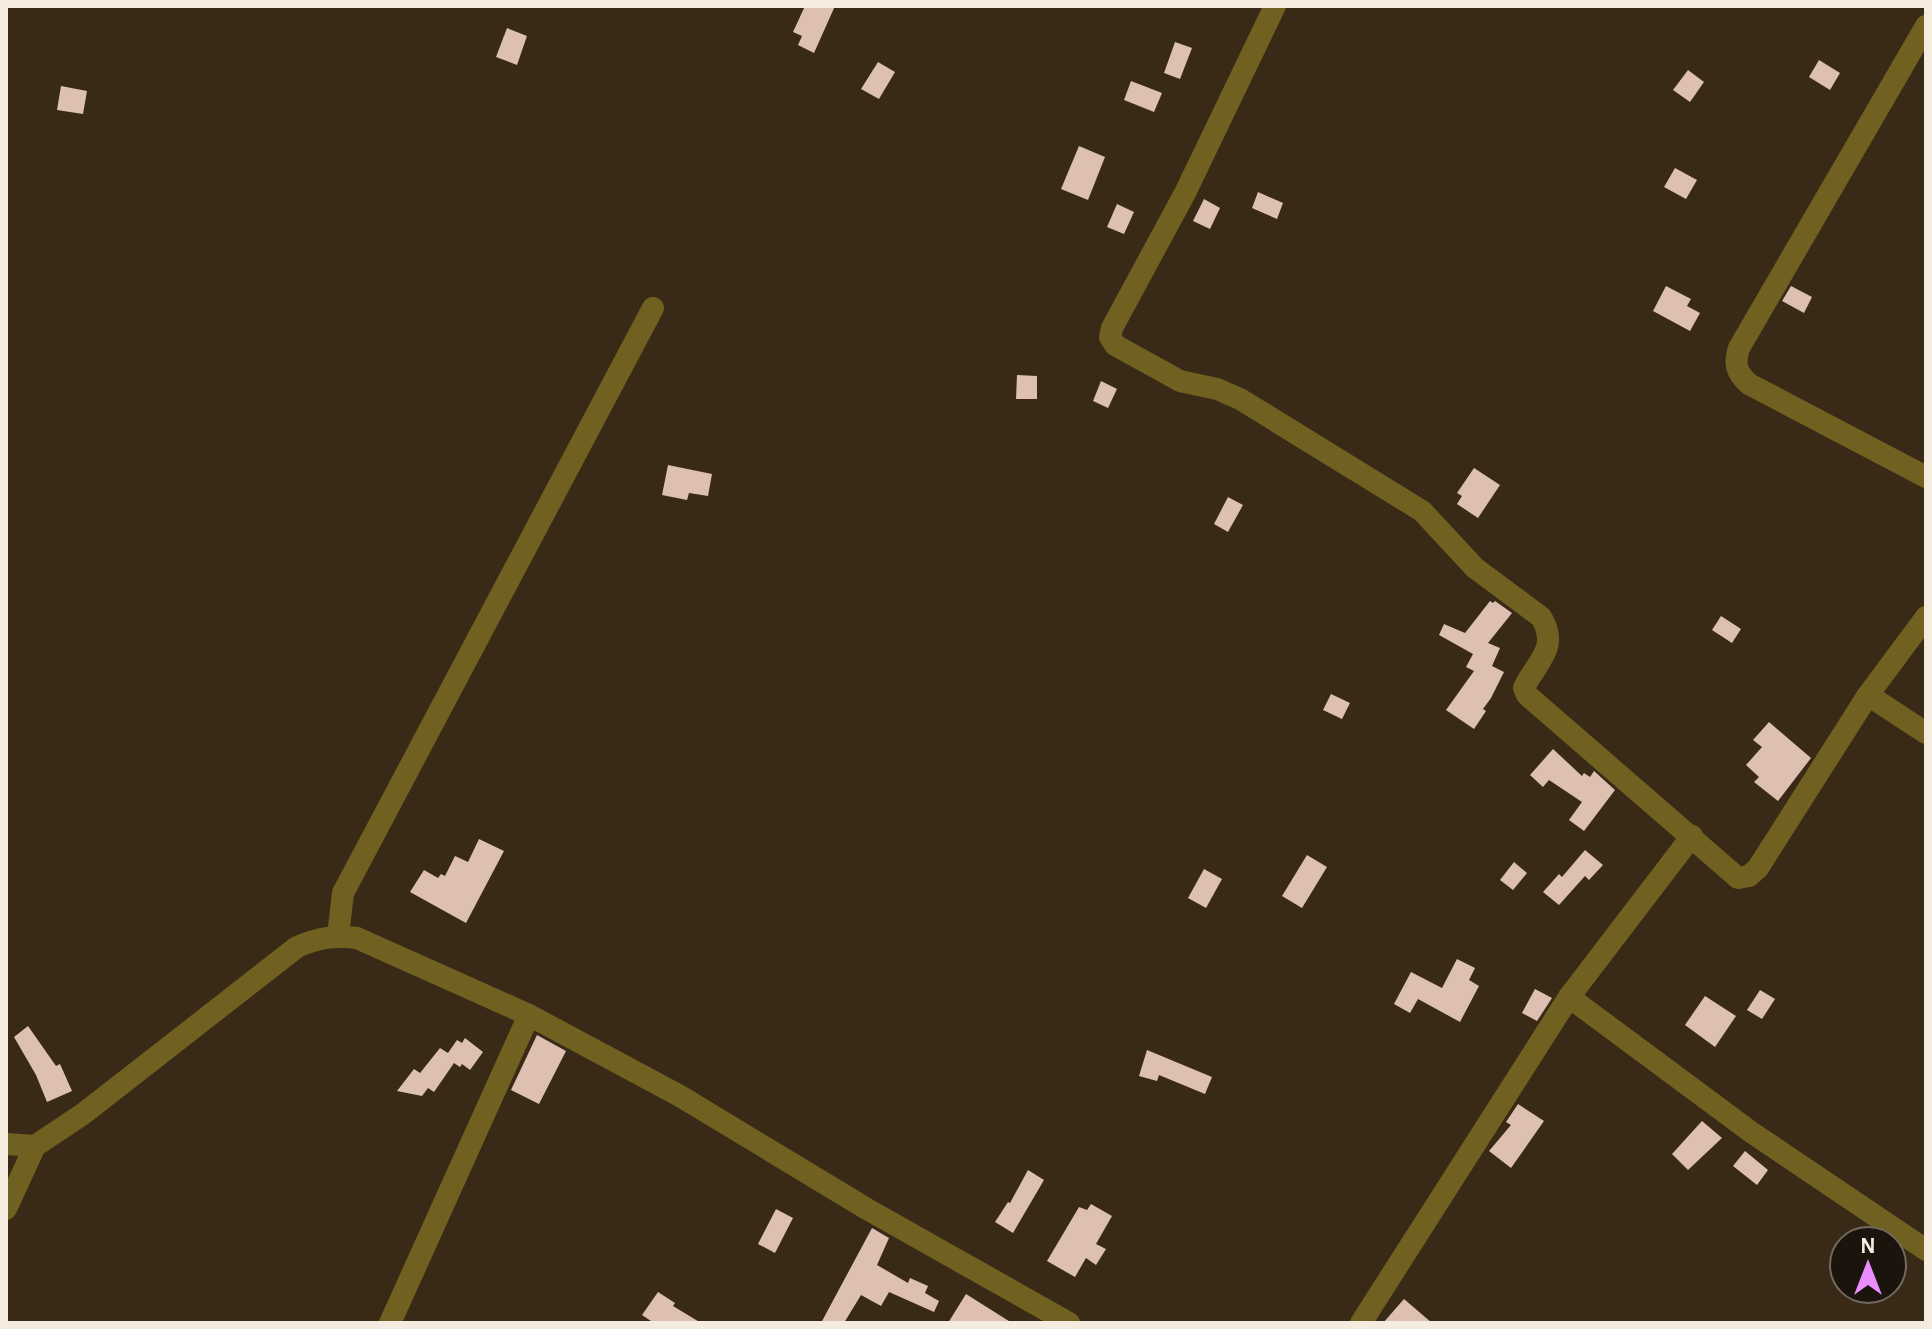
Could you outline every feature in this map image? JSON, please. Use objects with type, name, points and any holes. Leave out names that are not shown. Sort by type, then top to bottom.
[{"type":"street","points":[[1275,6],[1185,193],[1112,328],[1112,341],[1180,381],[1217,389],[1240,399],[1422,511],[1475,568],[1541,617],[1547,626],[1550,635],[1548,647],[1524,688],[1527,695],[1738,878],[1749,876],[1758,868],[1868,695],[1926,617]]},
{"type":"street","points":[[1926,26],[1739,348],[1735,360],[1738,374],[1749,384],[1926,477]]},
{"type":"street","points":[[338,936],[343,893],[653,308]]},
{"type":"street","points":[[1868,695],[1926,733]]},
{"type":"street","points":[[1361,1323],[1569,997],[1692,836]]},
{"type":"street","points":[[6,1209],[35,1146],[145,1067],[297,947],[315,939],[338,936],[357,938],[529,1015],[680,1096],[867,1209],[1069,1323]]},
{"type":"street","points":[[1569,997],[1751,1132],[1926,1250]]},
{"type":"street","points":[[390,1323],[529,1015]]},
{"type":"street","points":[[6,1144],[35,1146]]},
{"type":"building","points":[[805,6],[835,6],[814,53],[798,45],[802,36],[793,32]]},
{"type":"building","points":[[507,28],[527,36],[517,65],[496,57]]},
{"type":"building","points":[[1175,42],[1192,48],[1180,79],[1164,73]]},
{"type":"building","points":[[1819,60],[1840,73],[1830,90],[1809,77]]},
{"type":"building","points":[[878,62],[895,72],[879,99],[861,89]]},
{"type":"building","points":[[1688,70],[1704,82],[1690,102],[1673,90]]},
{"type":"building","points":[[1131,81],[1162,93],[1154,112],[1124,100]]},
{"type":"building","points":[[61,86],[87,91],[83,114],[57,110]]},
{"type":"building","points":[[1079,146],[1105,157],[1088,200],[1061,189]]},
{"type":"building","points":[[1675,168],[1697,180],[1686,199],[1664,187]]},
{"type":"building","points":[[1258,192],[1283,203],[1277,219],[1252,208]]},
{"type":"building","points":[[1204,199],[1220,208],[1210,229],[1193,221]]},
{"type":"building","points":[[1117,204],[1134,212],[1124,234],[1107,227]]},
{"type":"building","points":[[1666,286],[1691,299],[1687,306],[1700,313],[1690,331],[1653,311]]},
{"type":"building","points":[[1791,286],[1812,297],[1804,313],[1782,301]]},
{"type":"building","points":[[1017,375],[1037,376],[1037,399],[1016,399]]},
{"type":"building","points":[[1101,381],[1117,389],[1108,408],[1093,401]]},
{"type":"building","points":[[668,465],[712,474],[708,496],[689,493],[687,500],[662,495]]},
{"type":"building","points":[[1474,468],[1500,485],[1478,518],[1457,504],[1462,496],[1457,493]]},
{"type":"building","points":[[1228,497],[1243,505],[1228,532],[1214,524]]},
{"type":"building","points":[[1490,601],[1512,613],[1488,643],[1500,648],[1492,666],[1504,672],[1474,729],[1446,710],[1474,671],[1466,667],[1473,654],[1439,635],[1444,624],[1465,633]]},
{"type":"building","points":[[1721,616],[1741,629],[1732,643],[1712,630]]},
{"type":"building","points":[[1331,694],[1350,703],[1342,719],[1323,710]]},
{"type":"building","points":[[1769,722],[1811,758],[1778,801],[1754,782],[1759,777],[1746,765],[1762,747],[1753,740]]},
{"type":"building","points":[[1553,749],[1582,776],[1584,773],[1590,777],[1594,771],[1615,790],[1584,831],[1569,820],[1582,802],[1549,780],[1543,787],[1530,775]]},
{"type":"building","points":[[479,839],[504,851],[466,923],[410,892],[424,870],[438,878],[441,874],[445,876],[455,856],[468,862]]},
{"type":"building","points":[[1585,850],[1603,865],[1589,880],[1585,876],[1559,905],[1543,892],[1559,874],[1562,877]]},
{"type":"building","points":[[1307,855],[1327,867],[1302,908],[1282,896]]},
{"type":"building","points":[[1514,862],[1527,873],[1513,890],[1500,880]]},
{"type":"building","points":[[1204,869],[1222,879],[1206,908],[1188,898]]},
{"type":"building","points":[[1457,959],[1475,968],[1469,980],[1479,986],[1460,1022],[1418,999],[1410,1013],[1394,1004],[1411,972],[1442,988]]},
{"type":"building","points":[[1535,989],[1552,998],[1537,1021],[1522,1013]]},
{"type":"building","points":[[1760,990],[1775,999],[1762,1019],[1747,1010]]},
{"type":"building","points":[[1705,996],[1736,1016],[1715,1047],[1685,1025]]},
{"type":"building","points":[[28,1026],[56,1066],[60,1064],[72,1091],[47,1102],[36,1075],[14,1037]]},
{"type":"building","points":[[537,1035],[566,1051],[539,1104],[511,1090]]},
{"type":"building","points":[[465,1038],[483,1052],[470,1070],[454,1063],[434,1092],[428,1088],[422,1096],[397,1091],[414,1069],[420,1073],[440,1048],[448,1053],[457,1040],[462,1043]]},
{"type":"building","points":[[1147,1050],[1212,1077],[1205,1094],[1159,1075],[1157,1081],[1139,1076]]},
{"type":"building","points":[[1518,1104],[1544,1121],[1511,1168],[1489,1151],[1511,1125],[1506,1122]]},
{"type":"building","points":[[1702,1121],[1722,1138],[1688,1170],[1672,1154]]},
{"type":"building","points":[[1745,1151],[1768,1170],[1757,1185],[1733,1166]]},
{"type":"building","points":[[1028,1170],[1044,1180],[1013,1233],[995,1222],[1010,1203]]},
{"type":"building","points":[[1091,1204],[1112,1216],[1096,1244],[1106,1249],[1096,1265],[1086,1258],[1075,1277],[1047,1261],[1079,1207],[1087,1210]]},
{"type":"building","points":[[776,1209],[793,1218],[775,1253],[758,1244]]},
{"type":"building","points":[[872,1228],[889,1238],[877,1265],[908,1283],[910,1278],[928,1286],[925,1293],[939,1301],[934,1312],[889,1292],[881,1306],[861,1295],[844,1323],[821,1323]]},
{"type":"building","points":[[658,1292],[675,1303],[673,1306],[701,1323],[654,1323],[642,1315]]},
{"type":"building","points":[[966,1294],[985,1306],[1012,1323],[948,1323]]},
{"type":"building","points":[[1404,1299],[1432,1323],[1383,1323]]}]
